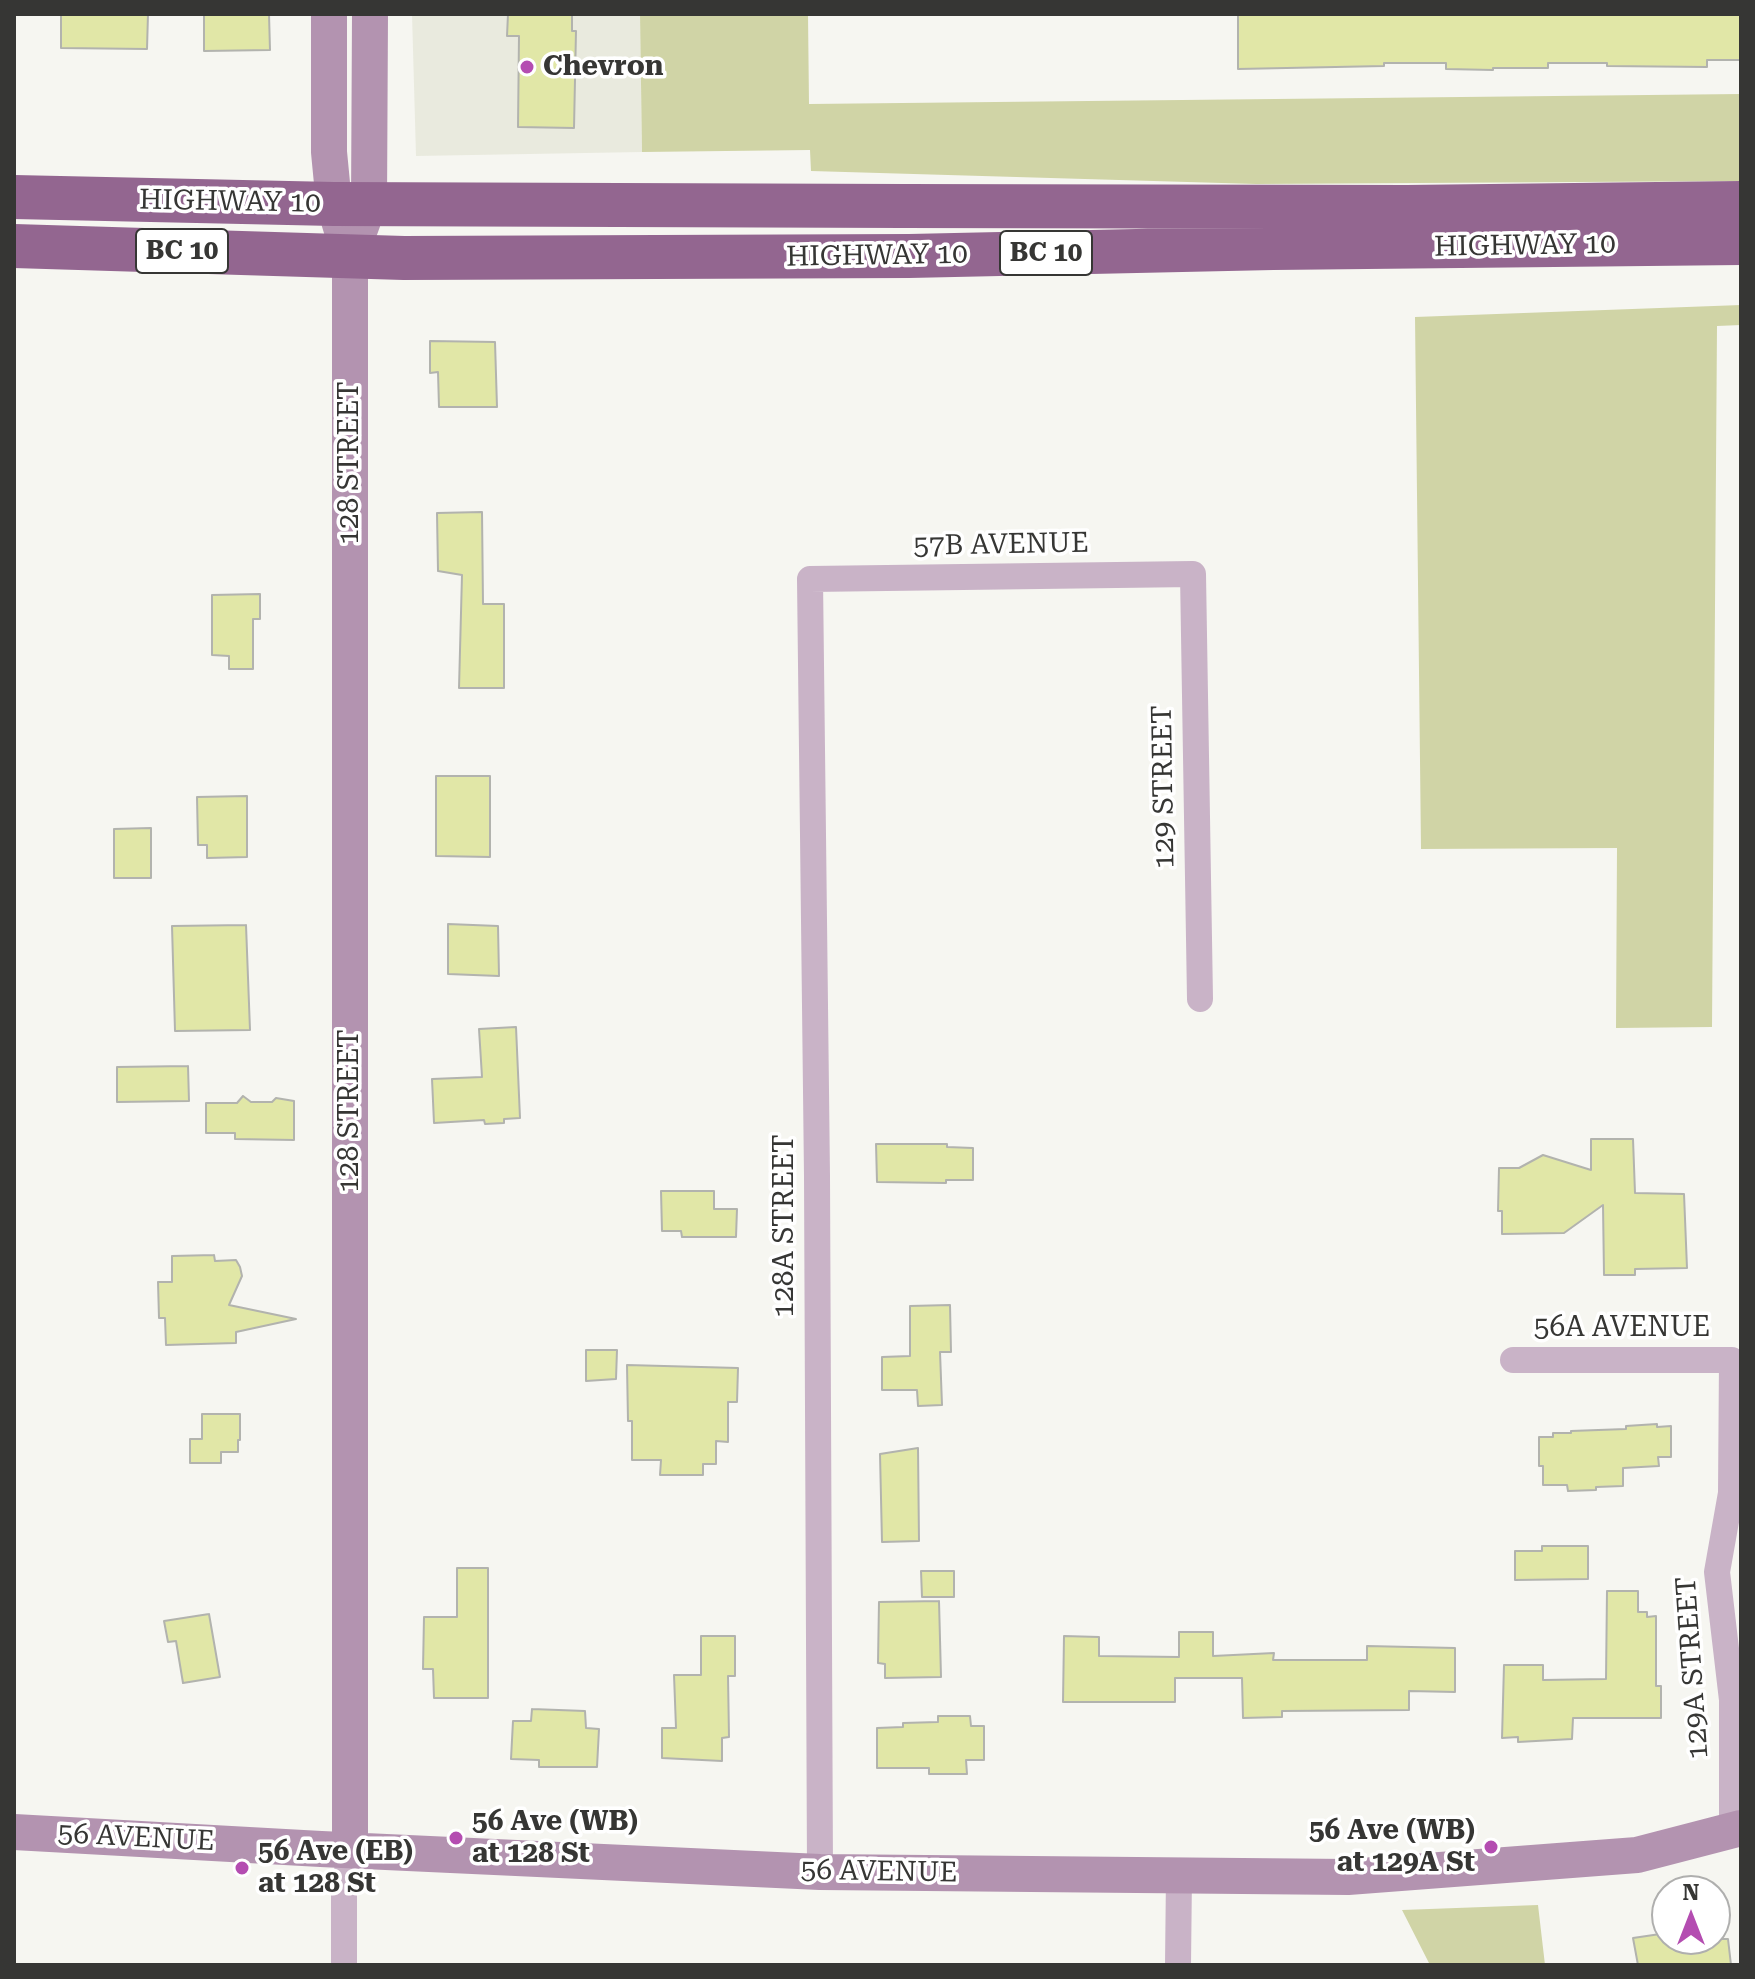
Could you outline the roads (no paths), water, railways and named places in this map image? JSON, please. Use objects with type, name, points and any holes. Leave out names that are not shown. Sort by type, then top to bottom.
[{"type":"highway","name":"HIGHWAY 10","points":[[14,197],[352,204],[1407,207],[1741,203]]},
{"type":"highway","name":"HIGHWAY 10","points":[[14,246],[350,257],[909,256],[1741,243]]},
{"type":"street","name":"128 STREET","points":[[329,14],[329,152],[352,204]]},
{"type":"street","name":"128 STREET","points":[[344,1965],[344,1891],[350,1850],[350,257],[370,14]]},
{"type":"street","name":"57B AVENUE","points":[[810,579],[1193,574]]},
{"type":"street","name":"129 STREET","points":[[1193,574],[1200,999]]},
{"type":"street","name":"128A STREET","points":[[810,579],[820,1872]]},
{"type":"street","name":"56A AVENUE","points":[[1513,1360],[1732,1360]]},
{"type":"street","name":"129A STREET","points":[[1732,1360],[1731,1493],[1717,1572],[1732,1700],[1736,1828]]},
{"type":"street","name":"56 AVENUE","points":[[14,1832],[820,1872],[1348,1877],[1637,1855],[1736,1828]]},
{"type":"street","points":[[1178,1965],[1179,1875]]},
{"type":"place","name":"Chevron","points":[[527,67]]},
{"type":"place","name":"56 Ave (WB) at 128 St","points":[[456,1838]]},
{"type":"place","name":"56 Ave (WB) at 129A St","points":[[1491,1847]]},
{"type":"place","name":"56 Ave (EB) at 128 St","points":[[242,1868]]}]
